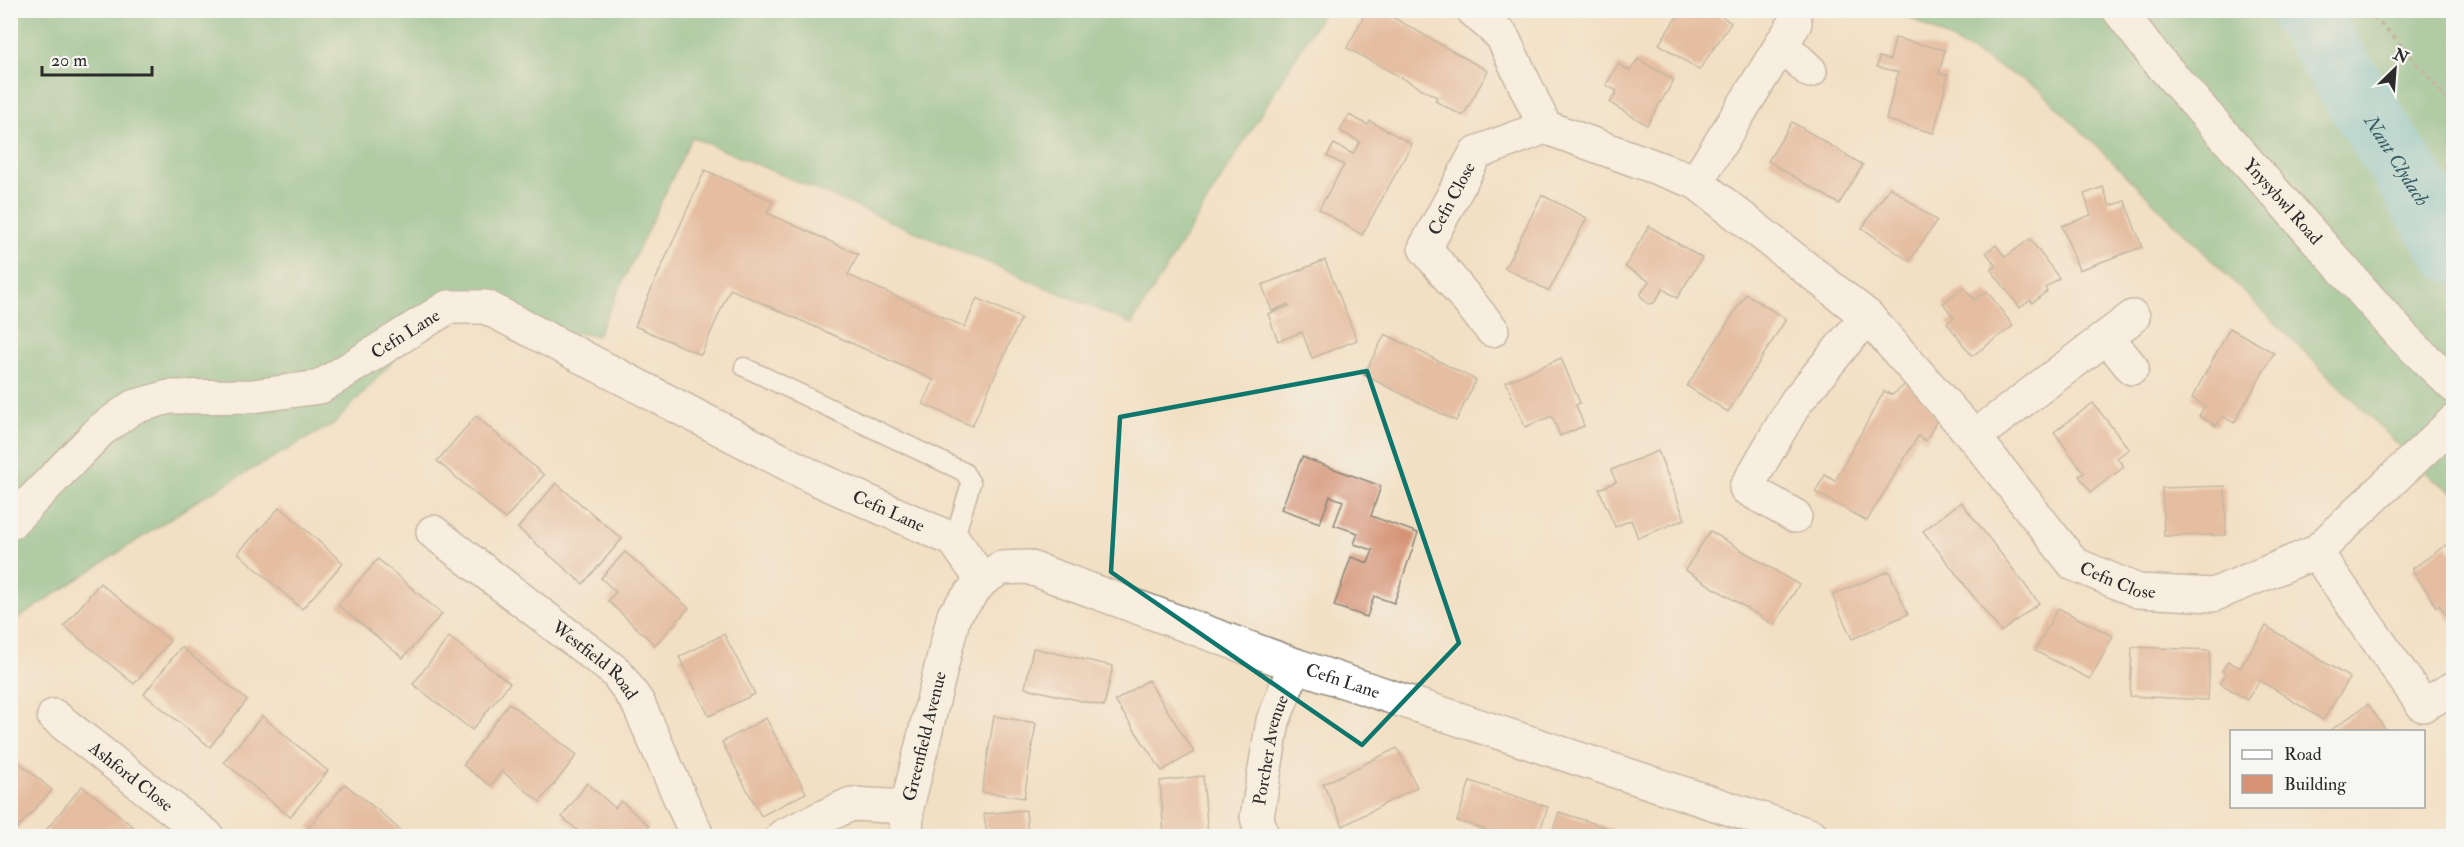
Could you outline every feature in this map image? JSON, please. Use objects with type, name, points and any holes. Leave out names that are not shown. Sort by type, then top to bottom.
[{"type":"street","points":[[1473,10],[1502,36],[1545,127]]},
{"type":"street","name":"Ynysybwl Road","points":[[2120,10],[2154,56],[2380,311],[2404,338],[2454,386]]},
{"type":"street","points":[[1696,182],[1788,33],[1810,71]]},
{"type":"street","name":"Cefn Close","points":[[1492,330],[1425,248],[1476,153],[1545,127],[1696,182],[1867,316],[1974,437],[2074,564],[2138,591],[2213,595],[2316,552],[2454,421]]},
{"type":"street","name":"Cefn Lane","points":[[10,523],[102,430],[133,407],[169,397],[253,396],[320,387],[448,306],[486,308],[815,478],[954,540]]},
{"type":"street","points":[[1795,516],[1746,488],[1796,402],[1867,316]]},
{"type":"street","points":[[1974,437],[2133,317]]},
{"type":"street","points":[[2108,337],[2132,368]]},
{"type":"street","name":"Westfield Road","points":[[434,532],[616,672],[638,703],[697,837]]},
{"type":"street","points":[[954,540],[982,580]]},
{"type":"street","points":[[2316,552],[2423,705],[2454,688]]},
{"type":"street","name":"Cefn Lane","points":[[982,580],[1001,568],[1028,567],[1295,665],[1812,837]]},
{"type":"street","name":"Greenfield Avenue","points":[[783,837],[851,804],[906,822],[954,615],[982,580]]},
{"type":"street","name":"Porcher Avenue","points":[[1262,837],[1257,817],[1273,721],[1295,665]]},
{"type":"street","name":"Ashford Close","points":[[54,716],[207,837]]},
{"type":"lane","points":[[744,367],[964,472],[972,483],[954,540]]},
{"type":"path","points":[[2367,10],[2393,36],[2454,106]]},
{"type":"highlighted area","points":[[1367,371],[1459,643],[1362,745],[1111,572],[1120,417]]},
{"type":"green space","points":[[11,11],[1324,11],[1132,324],[692,137],[597,336],[438,313],[335,423],[203,497],[11,623]]},
{"type":"green space","points":[[1898,11],[2453,11],[2453,492],[2433,479],[2038,88]]},
{"type":"building","points":[[1367,10],[1380,10],[1488,71],[1463,116],[1435,101],[1437,97],[1347,48]]},
{"type":"building","points":[[1681,10],[1713,10],[1731,23],[1699,70],[1659,44]]},
{"type":"building","points":[[1895,38],[1945,50],[1939,74],[1948,75],[1934,133],[1886,120],[1898,72],[1877,67],[1879,57],[1890,60]]},
{"type":"building","points":[[1638,59],[1674,80],[1647,125],[1610,103],[1617,91],[1606,85],[1618,64],[1630,71]]},
{"type":"building","points":[[1349,115],[1368,125],[1370,121],[1412,144],[1362,235],[1319,209],[1344,165],[1327,156],[1334,144],[1353,154],[1360,142],[1340,131]]},
{"type":"building","points":[[1792,122],[1863,165],[1839,204],[1768,161]]},
{"type":"building","points":[[705,170],[773,201],[767,213],[858,254],[848,275],[965,327],[977,298],[1021,318],[972,426],[923,404],[934,380],[730,289],[701,355],[635,326]]},
{"type":"building","points":[[1890,187],[1937,221],[1909,261],[1862,228]]},
{"type":"building","points":[[2103,187],[2110,206],[2125,201],[2142,247],[2079,270],[2062,226],[2091,215],[2084,194]]},
{"type":"building","points":[[1542,195],[1587,218],[1549,291],[1505,268]]},
{"type":"building","points":[[1649,226],[1702,258],[1677,298],[1663,289],[1654,303],[1648,304],[1640,295],[1649,281],[1625,267]]},
{"type":"building","points":[[2030,239],[2059,278],[2045,288],[2047,291],[2032,303],[2030,300],[2020,308],[1991,270],[1996,266],[1986,252],[1996,245],[2005,257]]},
{"type":"building","points":[[1325,260],[1357,340],[1312,358],[1302,332],[1278,341],[1268,314],[1289,306],[1288,304],[1272,311],[1262,285]]},
{"type":"building","points":[[1964,287],[1974,300],[1987,291],[2013,326],[1972,356],[1947,323],[1954,318],[1943,303]]},
{"type":"building","points":[[1746,294],[1786,319],[1728,412],[1687,386]]},
{"type":"building","points":[[2230,328],[2274,353],[2234,423],[2222,416],[2216,426],[2199,416],[2205,406],[2192,398]]},
{"type":"building","points":[[1385,334],[1476,380],[1456,421],[1364,375]]},
{"type":"building","points":[[1561,358],[1580,403],[1576,405],[1584,426],[1560,436],[1552,416],[1525,427],[1506,382]]},
{"type":"building","points":[[1910,381],[1938,418],[1926,441],[1918,436],[1867,521],[1815,492],[1825,475],[1835,481],[1884,391],[1892,395]]},
{"type":"building","points":[[2093,403],[2129,449],[2117,458],[2124,467],[2091,492],[2079,476],[2084,473],[2054,432]]},
{"type":"building","points":[[476,416],[544,475],[505,519],[437,461]]},
{"type":"building","points":[[1658,451],[1685,519],[1638,538],[1631,520],[1615,527],[1599,489],[1616,482],[1611,470]]},
{"type":"building","points":[[1302,457],[1381,486],[1371,516],[1418,533],[1394,603],[1374,596],[1367,617],[1334,606],[1351,557],[1368,563],[1373,550],[1354,544],[1358,533],[1334,525],[1343,501],[1330,496],[1320,523],[1281,509]]},
{"type":"building","points":[[556,483],[622,539],[583,584],[518,528]]},
{"type":"building","points":[[2225,486],[2226,535],[2164,536],[2162,488]]},
{"type":"building","points":[[1961,502],[2039,603],[2001,632],[1923,531]]},
{"type":"building","points":[[280,507],[343,563],[302,609],[238,553]]},
{"type":"building","points":[[1710,531],[1799,585],[1774,625],[1685,570]]},
{"type":"building","points":[[2446,545],[2454,555],[2454,625],[2439,605],[2437,607],[2412,569]]},
{"type":"building","points":[[625,552],[689,608],[655,645],[608,601],[616,592],[601,578]]},
{"type":"building","points":[[378,559],[442,614],[403,658],[338,605]]},
{"type":"building","points":[[1889,571],[1908,614],[1852,639],[1832,595]]},
{"type":"building","points":[[100,583],[170,641],[134,684],[64,626]]},
{"type":"building","points":[[2058,608],[2113,636],[2090,679],[2035,651]]},
{"type":"building","points":[[2266,626],[2350,678],[2323,720],[2260,680],[2247,700],[2220,683],[2226,673],[2222,671],[2228,661],[2240,668]]},
{"type":"building","points":[[724,634],[755,694],[709,716],[679,657]]},
{"type":"building","points":[[449,637],[510,683],[472,730],[413,684]]},
{"type":"building","points":[[181,647],[247,700],[210,747],[144,694]]},
{"type":"building","points":[[2132,647],[2210,650],[2208,700],[2130,696]]},
{"type":"building","points":[[1033,648],[1113,666],[1104,706],[1025,688]]},
{"type":"building","points":[[1148,680],[1194,752],[1162,771],[1115,701]]},
{"type":"building","points":[[509,703],[577,755],[540,802],[502,771],[491,786],[463,765]]},
{"type":"building","points":[[2368,704],[2386,730],[2331,730]]},
{"type":"building","points":[[262,716],[328,771],[290,817],[224,762]]},
{"type":"building","points":[[994,716],[1036,723],[1024,798],[982,792]]},
{"type":"building","points":[[766,718],[806,793],[761,816],[722,742]]},
{"type":"building","points":[[1397,748],[1417,787],[1343,826],[1323,784]]},
{"type":"building","points":[[10,755],[52,790],[17,829],[10,823]]},
{"type":"building","points":[[1203,776],[1208,836],[1164,836],[1160,781]]},
{"type":"building","points":[[1470,781],[1548,807],[1538,836],[1506,836],[1457,821]]},
{"type":"building","points":[[587,783],[615,808],[621,801],[649,826],[640,836],[584,836],[562,817]]},
{"type":"building","points":[[345,784],[406,836],[318,836],[308,828]]},
{"type":"building","points":[[82,786],[144,836],[54,836],[46,830]]},
{"type":"building","points":[[1026,810],[1028,836],[987,836],[984,814]]},
{"type":"building","points":[[1559,812],[1596,824],[1632,836],[1551,836]]},
{"type":"waterway","name":"Nant Clydach","points":[[2302,10],[2454,250]]}]
